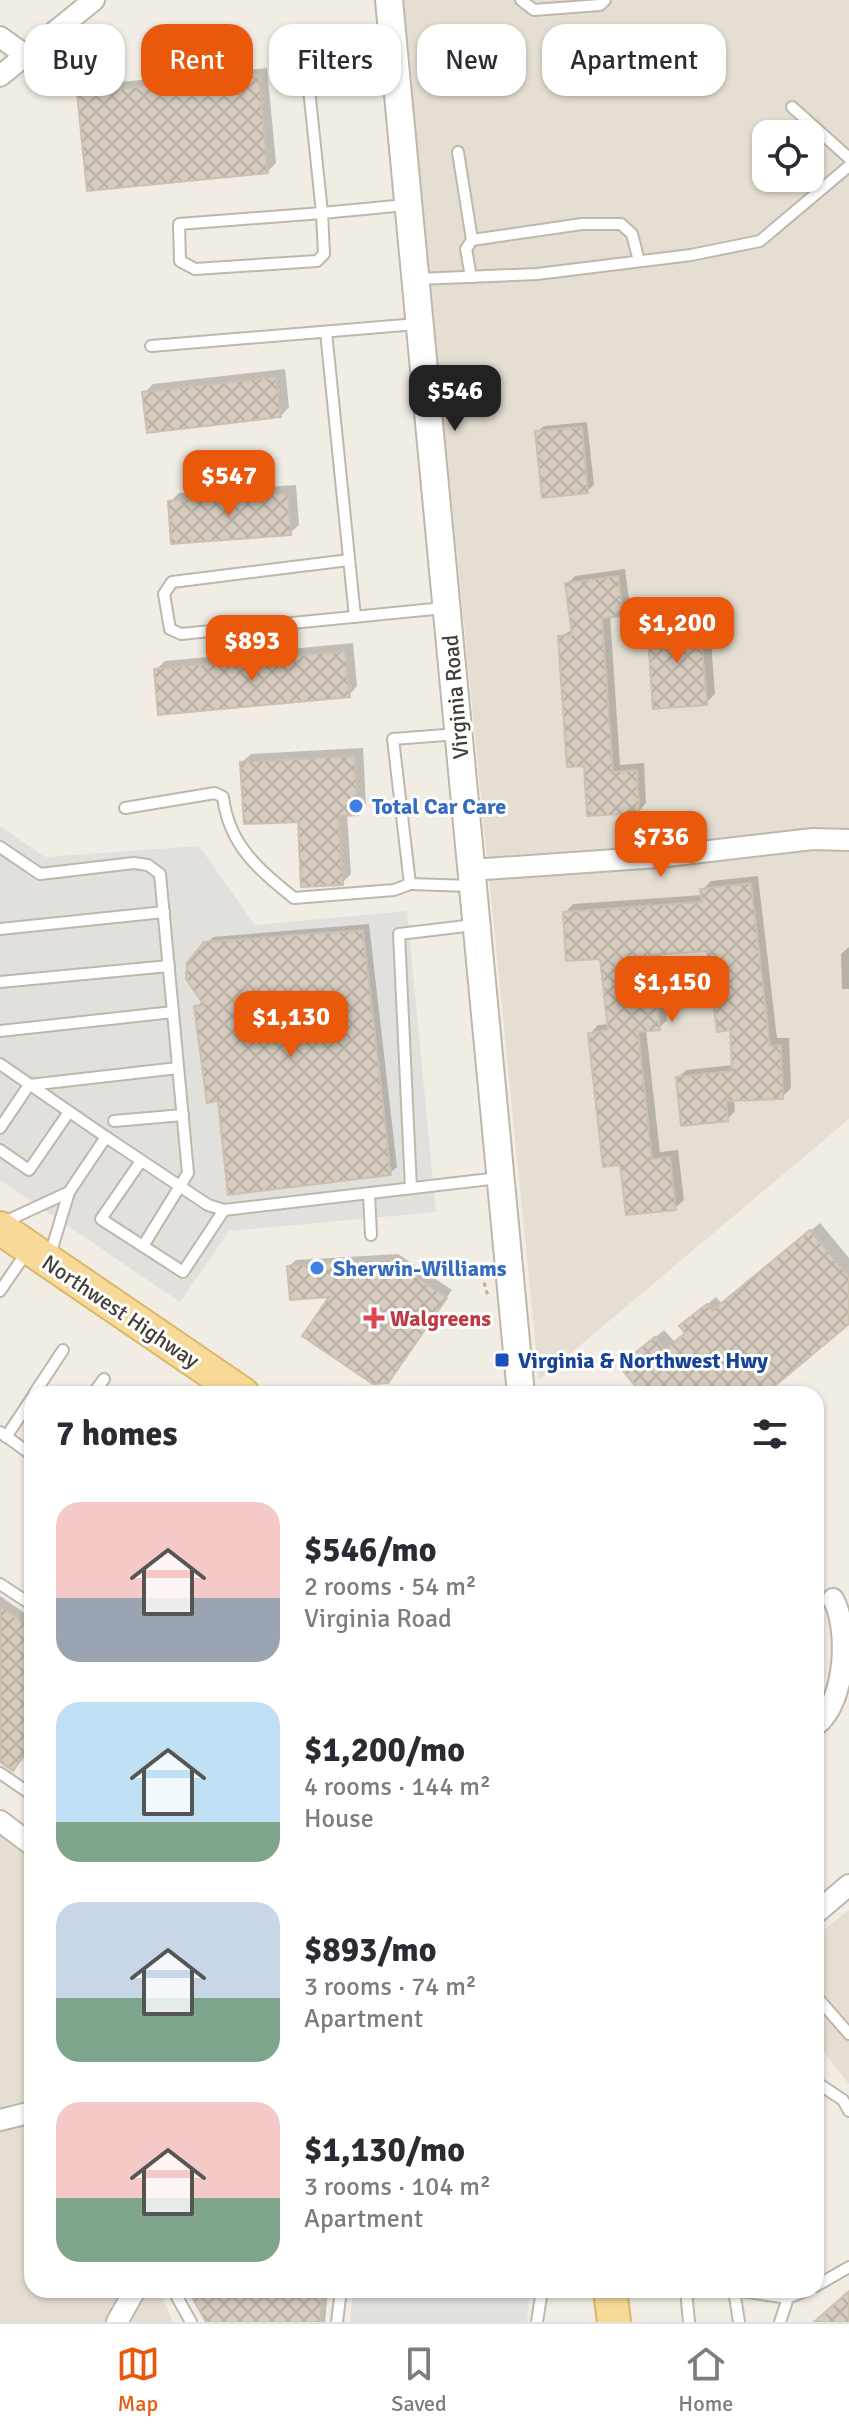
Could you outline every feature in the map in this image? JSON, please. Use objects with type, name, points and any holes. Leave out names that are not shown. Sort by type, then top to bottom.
[{"type":"main road","name":"Northwest Highway","points":[[0,1226],[231,1386]]},
{"type":"main road","points":[[611,2298],[614,2322]]},
{"type":"street","points":[[64,24],[94,0]]},
{"type":"street","name":"Virginia Road","points":[[389,0],[520,1386]]},
{"type":"street","points":[[0,37],[24,54]]},
{"type":"street","points":[[0,76],[24,56]]},
{"type":"street","points":[[472,878],[813,839],[849,840]]},
{"type":"street","points":[[824,1719],[848,1670],[849,1630],[844,1608],[833,1599]]},
{"type":"street","points":[[0,1821],[24,1839]]},
{"type":"street","points":[[824,1907],[847,1890]]},
{"type":"street","points":[[0,2120],[24,2114]]},
{"type":"street","points":[[117,2322],[130,2298]]},
{"type":"lane","points":[[521,0],[534,10],[600,5],[605,0]]},
{"type":"lane","points":[[310,96],[322,213],[324,254],[317,261],[195,269],[180,261],[179,224],[322,213],[408,205]]},
{"type":"lane","points":[[792,107],[849,158]]},
{"type":"lane","points":[[458,152],[472,240],[466,249],[471,277]]},
{"type":"lane","points":[[415,279],[537,274],[760,241],[849,166]]},
{"type":"lane","points":[[472,240],[582,224],[621,224],[632,234],[639,261]]},
{"type":"lane","points":[[151,346],[419,324]]},
{"type":"lane","points":[[326,332],[355,617]]},
{"type":"lane","points":[[349,560],[172,582],[164,594],[170,629],[181,634],[446,608]]},
{"type":"lane","points":[[410,884],[393,739],[458,734]]},
{"type":"lane","points":[[125,808],[215,793],[223,797],[226,821],[239,849],[294,898],[347,896],[394,890],[410,884],[472,878]]},
{"type":"lane","points":[[0,847],[40,874],[134,863],[148,865],[160,874],[188,1173],[143,1246]]},
{"type":"lane","points":[[0,929],[164,912]]},
{"type":"lane","points":[[411,1188],[399,934],[476,924]]},
{"type":"lane","points":[[0,982],[169,966]]},
{"type":"lane","points":[[0,1031],[173,1012]]},
{"type":"lane","points":[[0,1064],[180,1188],[208,1205],[224,1210],[501,1178]]},
{"type":"lane","points":[[0,1128],[29,1085],[178,1068]]},
{"type":"lane","points":[[0,1150],[29,1170],[69,1112]]},
{"type":"lane","points":[[114,1121],[183,1115]]},
{"type":"lane","points":[[0,1291],[39,1255],[69,1192],[106,1137]]},
{"type":"lane","points":[[141,1161],[101,1219],[183,1272],[224,1210]]},
{"type":"lane","points":[[0,1226],[69,1192]]},
{"type":"lane","points":[[369,1193],[371,1235]]},
{"type":"lane","points":[[40,1386],[63,1350]]},
{"type":"lane","points":[[99,1386],[104,1379]]},
{"type":"lane","points":[[24,1407],[3,1434],[24,1449]]},
{"type":"lane","points":[[0,1584],[24,1600]]},
{"type":"lane","points":[[0,1773],[24,1790]]},
{"type":"lane","points":[[824,2005],[849,2034]]},
{"type":"lane","points":[[824,2087],[843,2100],[849,2111]]},
{"type":"lane","points":[[824,2281],[849,2267]]},
{"type":"lane","points":[[178,2298],[191,2322]]},
{"type":"lane","points":[[337,2322],[340,2298]]},
{"type":"lane","points":[[537,2322],[541,2298]]},
{"type":"lane","points":[[687,2298],[689,2322]]},
{"type":"lane","points":[[735,2298],[739,2322]]},
{"type":"lane","points":[[780,2322],[787,2298]]},
{"type":"path","points":[[482,1275],[488,1296]]},
{"type":"shaded area","points":[[402,0],[849,0],[849,1119],[539,1380]]},
{"type":"shaded area","points":[[0,826],[45,857],[199,846],[255,925],[407,911],[436,1212],[229,1231],[180,1302],[0,1180]],"holes":[[[363,930],[391,1175],[228,1194],[218,1101],[208,1103],[195,1006],[207,1005],[186,979],[187,963],[205,942]]]},
{"type":"shaded area","points":[[0,1811],[24,1828],[24,2298],[162,2298],[173,2322],[0,2322]]},
{"type":"shaded area","points":[[849,1910],[849,2084],[824,2052],[824,1930]]},
{"type":"shaded area","points":[[352,2298],[529,2298],[527,2322],[350,2322]]},
{"type":"building","points":[[259,75],[268,173],[87,191],[77,96],[125,96],[125,88],[141,87],[141,96],[253,96],[253,76]]},
{"type":"building","points":[[276,377],[281,417],[147,433],[142,392]]},
{"type":"building","points":[[582,427],[588,493],[542,498],[535,431]]},
{"type":"building","points":[[288,493],[291,535],[171,544],[168,501]]},
{"type":"building","points":[[618,576],[623,616],[602,618],[613,772],[637,770],[639,813],[587,816],[584,766],[567,767],[558,636],[572,635],[565,583]]},
{"type":"building","points":[[700,622],[707,705],[653,709],[647,625]]},
{"type":"building","points":[[345,651],[350,697],[158,715],[154,669]]},
{"type":"building","points":[[355,756],[358,815],[339,816],[343,885],[301,887],[298,822],[244,824],[240,762]]},
{"type":"building","points":[[751,883],[770,1046],[781,1045],[783,1099],[726,1101],[728,1121],[681,1126],[676,1077],[732,1071],[730,1030],[717,1032],[707,951],[652,955],[660,1030],[638,1032],[652,1159],[670,1157],[676,1210],[626,1215],[620,1165],[603,1167],[588,1033],[608,1030],[600,959],[566,961],[563,912],[702,902],[700,889]]},
{"type":"building","points":[[363,930],[391,1175],[228,1195],[218,1101],[207,1103],[194,1006],[204,1005],[186,979],[187,963],[204,942]]},
{"type":"building","points":[[810,1230],[849,1277],[849,1324],[775,1386],[635,1386],[619,1366],[655,1337],[665,1350],[685,1333],[679,1326],[707,1304],[712,1311]]},
{"type":"building","name":"Walgreens","points":[[391,1259],[447,1298],[388,1383],[373,1384],[302,1336],[329,1297],[290,1300],[287,1266]]},
{"type":"building","points":[[0,1606],[24,1622],[24,1755],[13,1771],[0,1762]]},
{"type":"building","points":[[849,2291],[849,2322],[814,2322]]},
{"type":"building","points":[[192,2298],[322,2298],[320,2322],[206,2322]]},
{"type":"place","name":"Total Car Care","points":[[356,806]]},
{"type":"place","name":"Sherwin-Williams","points":[[317,1268]]},
{"type":"place","name":"Walgreens","points":[[374,1318]]},
{"type":"place","name":"Virginia & Northwest Hwy","points":[[502,1360]]}]
